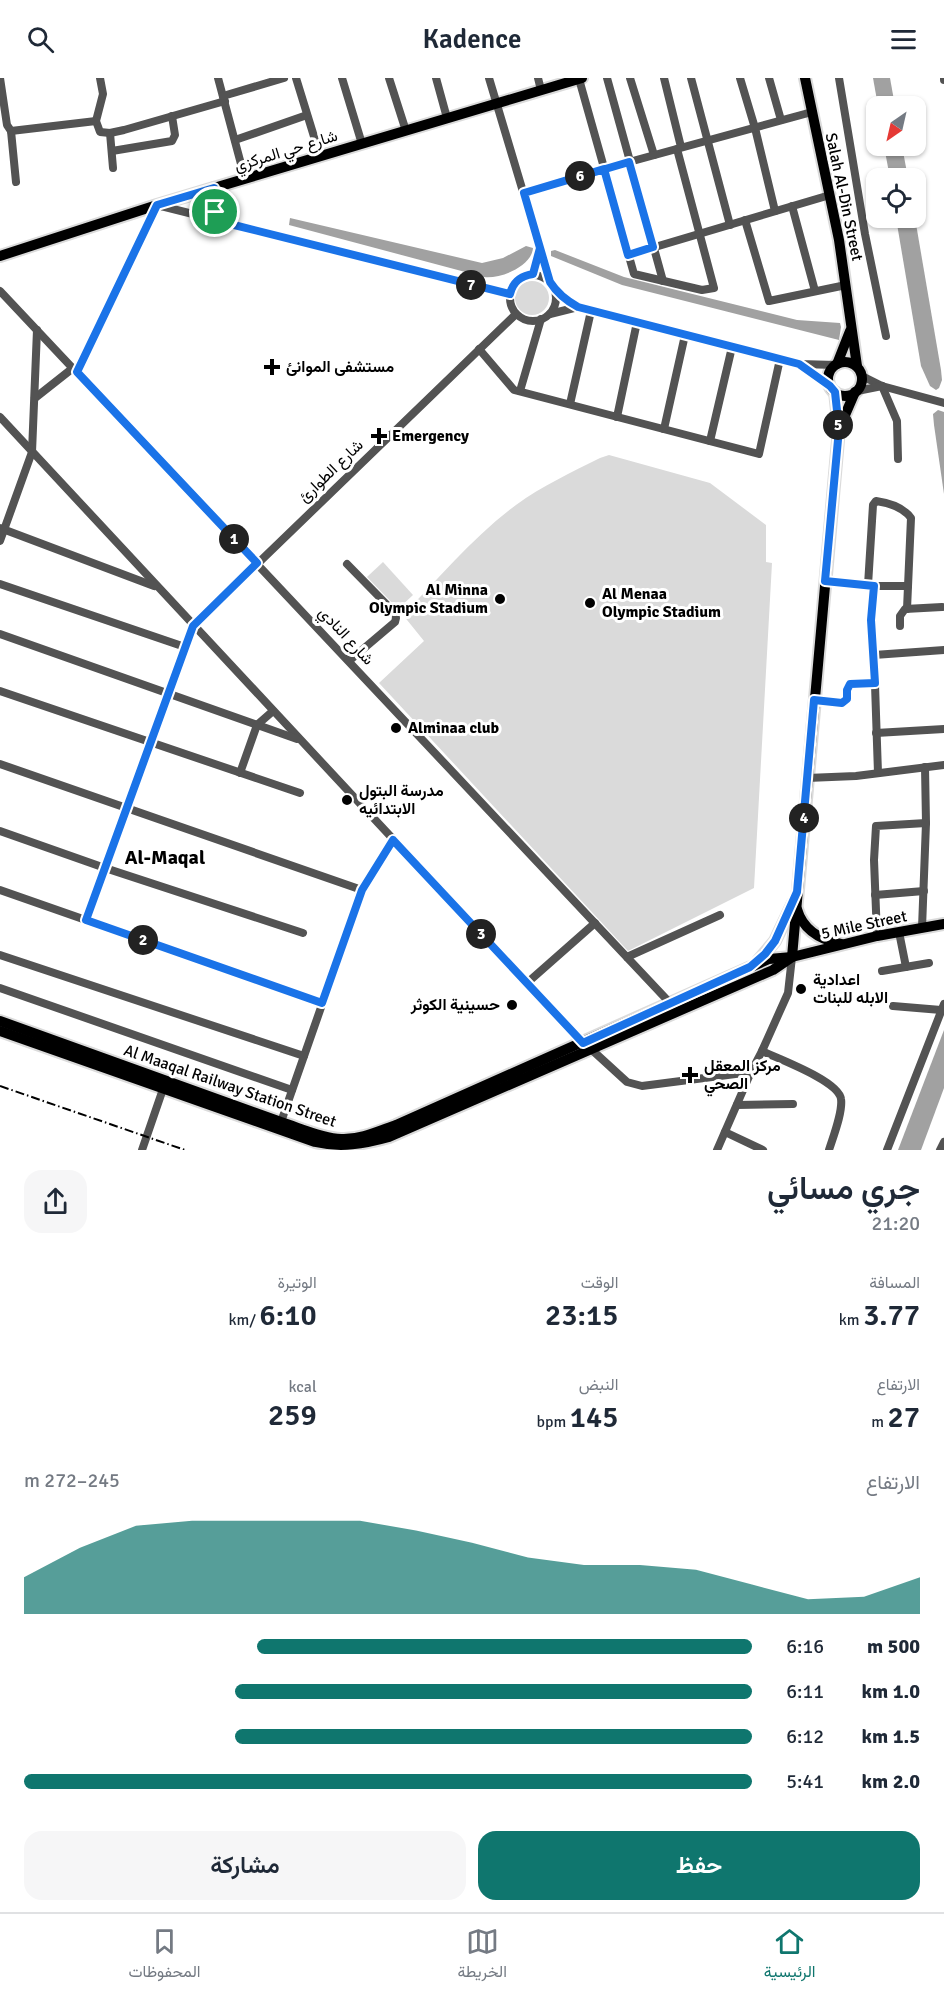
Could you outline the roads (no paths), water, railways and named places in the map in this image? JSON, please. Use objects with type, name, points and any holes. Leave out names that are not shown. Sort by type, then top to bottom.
[{"type":"main road","name":"شارع حي المركزي","points":[[0,256],[157,205],[581,78]]},
{"type":"main road","name":"Salah Al-Din Street","points":[[805,78],[839,240],[859,371]]},
{"type":"main road","points":[[214,188],[211,199],[213,207],[226,223]]},
{"type":"main road","name":"Salah Al-Din Street","points":[[836,365],[848,338],[852,322]]},
{"type":"main road","points":[[792,957],[839,429],[829,374],[836,365],[846,362],[859,371],[860,387],[839,429]]},
{"type":"main road","points":[[832,389],[845,396],[856,392]]},
{"type":"main road","points":[[750,967],[765,954],[775,941],[797,892]]},
{"type":"main road","points":[[796,907],[802,921],[812,932],[841,944]]},
{"type":"main road","name":"5 Mile Street","points":[[792,957],[841,944],[944,924]]},
{"type":"main road","name":"Al Maaqal Railway Station Street","points":[[0,1031],[315,1142],[342,1146],[365,1144],[389,1137],[587,1046],[670,1003],[750,967],[769,959],[792,957]]},
{"type":"main road","name":"Al Maaqal Railway Station Street","points":[[0,1021],[281,1122],[327,1137],[341,1139],[373,1133],[396,1125],[773,970],[792,957]]},
{"type":"street","points":[[0,78],[7,125],[10,131],[16,182]]},
{"type":"street","points":[[100,78],[103,94],[96,121],[100,132],[110,133],[172,116],[272,80],[284,78]]},
{"type":"street","points":[[218,78],[245,179]]},
{"type":"street","points":[[296,78],[320,156]]},
{"type":"street","points":[[342,78],[362,144]]},
{"type":"street","points":[[389,78],[406,131]]},
{"type":"street","points":[[436,78],[447,118]]},
{"type":"street","points":[[489,78],[555,302],[544,317],[520,391]]},
{"type":"street","points":[[538,78],[541,90]]},
{"type":"street","points":[[581,78],[634,274],[702,290],[714,288],[664,78]]},
{"type":"street","points":[[607,78],[663,281]]},
{"type":"street","points":[[630,78],[654,155]]},
{"type":"street","points":[[691,78],[730,225]]},
{"type":"street","points":[[740,78],[775,211]]},
{"type":"street","points":[[769,78],[781,120]]},
{"type":"street","points":[[839,78],[865,234],[886,336]]},
{"type":"street","points":[[524,193],[812,112]]},
{"type":"street","points":[[235,140],[307,115]]},
{"type":"street","points":[[112,151],[172,141],[175,135],[172,116]]},
{"type":"street","points":[[10,131],[96,121]]},
{"type":"street","points":[[110,133],[113,168]]},
{"type":"street","points":[[628,255],[830,195]]},
{"type":"street","points":[[35,398],[75,370],[157,205],[510,294]]},
{"type":"street","points":[[792,206],[815,291]]},
{"type":"street","points":[[746,220],[769,301],[846,285]]},
{"type":"street","points":[[533,274],[540,248]]},
{"type":"street","points":[[578,307],[528,320],[516,314],[512,308],[510,294],[515,282],[533,274],[545,278],[564,298],[578,307],[591,311],[799,364],[836,365]]},
{"type":"street","name":"شارع النادي","points":[[0,291],[670,1003]]},
{"type":"street","points":[[570,404],[591,311]]},
{"type":"street","name":"شارع الطوارئ","points":[[193,626],[516,314]]},
{"type":"street","points":[[617,417],[637,322]]},
{"type":"street","points":[[0,541],[2,528],[32,452],[37,330]]},
{"type":"street","points":[[664,429],[685,334]]},
{"type":"street","points":[[710,441],[732,346]]},
{"type":"street","points":[[479,349],[513,390],[759,454],[780,359]]},
{"type":"street","points":[[799,364],[832,389]]},
{"type":"street","points":[[859,371],[882,386],[944,403]]},
{"type":"street","points":[[856,392],[882,386]]},
{"type":"street","points":[[882,386],[897,421],[898,459]]},
{"type":"street","points":[[0,417],[527,983],[587,1046],[627,1082],[642,1086],[751,1072]]},
{"type":"street","points":[[878,773],[871,612],[873,505],[876,501],[890,503],[911,518],[908,609]]},
{"type":"street","points":[[2,528],[157,587]]},
{"type":"street","points":[[347,564],[395,614],[396,618],[395,622],[349,661]]},
{"type":"street","points":[[825,581],[871,586],[908,586]]},
{"type":"street","points":[[0,584],[185,647]]},
{"type":"street","points":[[900,626],[902,612],[908,609],[942,607]]},
{"type":"street","points":[[86,920],[193,626]]},
{"type":"street","points":[[0,634],[301,741]]},
{"type":"street","points":[[874,655],[944,650]]},
{"type":"street","points":[[814,700],[842,703],[847,699],[850,684],[875,683]]},
{"type":"street","points":[[0,691],[300,794]]},
{"type":"street","points":[[240,773],[257,725],[273,711]]},
{"type":"street","points":[[876,733],[944,729]]},
{"type":"street","points":[[0,764],[362,890]]},
{"type":"street","points":[[807,778],[944,765]]},
{"type":"street","points":[[922,928],[926,823],[925,767]]},
{"type":"street","points":[[878,936],[874,830],[876,826],[926,823]]},
{"type":"street","points":[[0,831],[303,933]]},
{"type":"street","points":[[281,1122],[362,890],[393,840]]},
{"type":"street","points":[[0,890],[322,1003]]},
{"type":"street","points":[[875,895],[924,891]]},
{"type":"street","points":[[627,957],[720,915]]},
{"type":"street","points":[[527,983],[595,923]]},
{"type":"street","points":[[899,932],[906,967]]},
{"type":"street","points":[[0,955],[304,1056]]},
{"type":"street","points":[[717,1150],[788,993],[792,957]]},
{"type":"street","points":[[882,971],[929,963]]},
{"type":"street","points":[[0,988],[292,1090]]},
{"type":"street","points":[[887,1150],[943,1007],[893,1006]]},
{"type":"street","points":[[762,1051],[823,1080],[837,1090],[841,1098],[841,1106],[829,1150]]},
{"type":"street","points":[[143,1149],[163,1089]]},
{"type":"street","points":[[736,1105],[793,1104]]},
{"type":"street","points":[[725,1132],[763,1150]]},
{"type":"street","points":[[940,1150],[944,1142]]},
{"type":"railway","points":[[0,1086],[185,1150]]},
{"type":"place","name":"مستشفى الموانئ","points":[[272,367]]},
{"type":"place","name":"Emergency","points":[[379,436]]},
{"type":"place","name":"Al Minna Olympic Stadium","points":[[500,599]]},
{"type":"place","name":"Al Menaa Olympic Stadium","points":[[590,603]]},
{"type":"place","name":"Alminaa club","points":[[396,728]]},
{"type":"place","name":"مدرسة البتول الابتدائيه","points":[[347,800]]},
{"type":"place","name":"اعدادية الابله للبنات","points":[[801,989]]},
{"type":"place","name":"حسينية الكوثر","points":[[512,1005]]},
{"type":"place","name":"مركز المعقل الصحي","points":[[690,1075]]},
{"type":"district","name":"Al-Maqal","points":[[165,857]]}]
